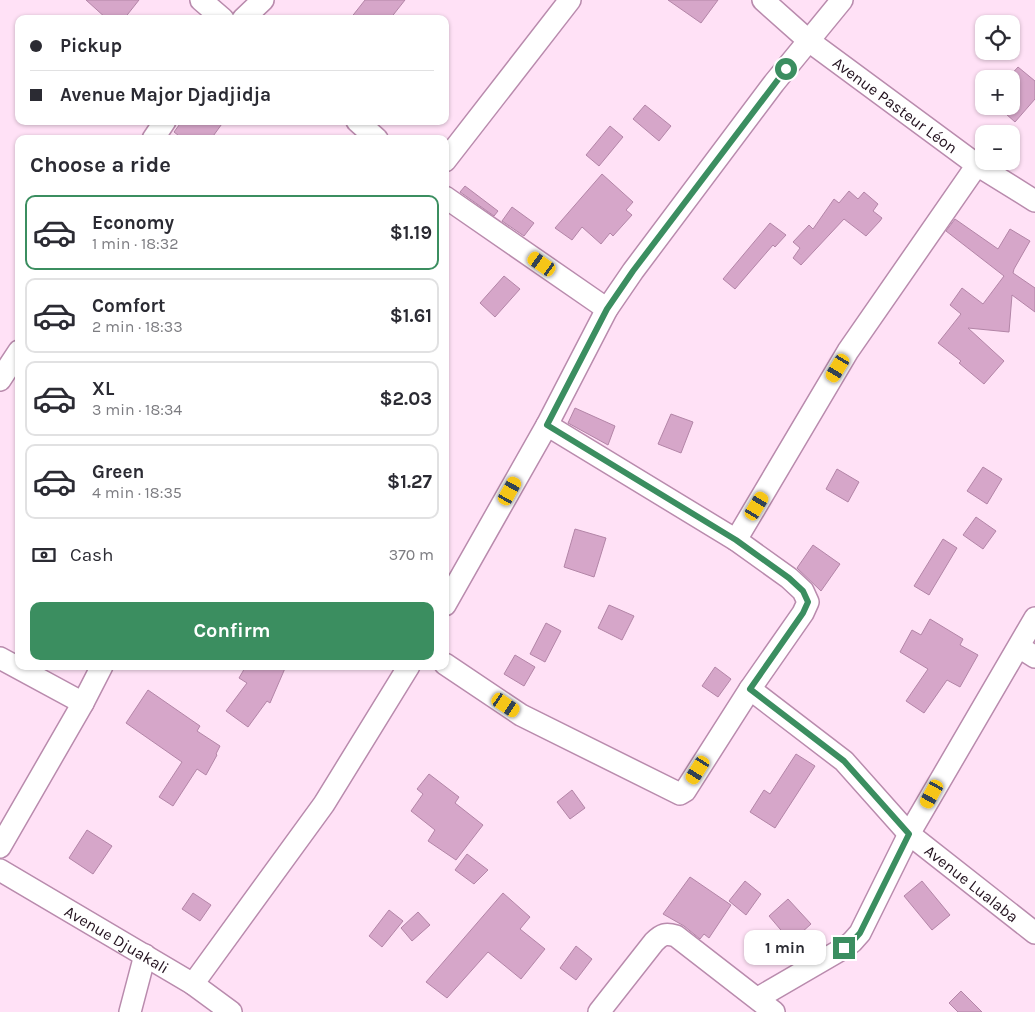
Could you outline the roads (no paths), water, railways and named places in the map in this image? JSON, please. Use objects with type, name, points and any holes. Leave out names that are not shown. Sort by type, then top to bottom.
[{"type":"street","points":[[201,0],[218,15]]},
{"type":"street","points":[[247,15],[263,0]]},
{"type":"street","points":[[449,156],[570,0]]},
{"type":"street","name":"Avenue Pasteur Léon","points":[[763,0],[809,41],[975,164]]},
{"type":"street","points":[[449,598],[547,425],[607,309],[633,271],[774,83],[842,0]]},
{"type":"street","points":[[362,125],[373,135]]},
{"type":"street","points":[[736,540],[848,351],[975,168]]},
{"type":"street","name":"Avenue Pasteur Léon","points":[[985,170],[1035,201]]},
{"type":"street","points":[[449,200],[607,309]]},
{"type":"street","points":[[0,380],[15,357]]},
{"type":"street","points":[[449,667],[521,716],[680,794],[685,791],[750,689],[803,613],[808,602],[803,591],[789,578],[736,540],[547,425]]},
{"type":"street","points":[[758,998],[852,942],[860,933],[909,834],[1027,652],[1035,618]]},
{"type":"street","points":[[0,658],[15,666]]},
{"type":"street","points":[[22,670],[83,703]]},
{"type":"street","points":[[0,847],[100,670]]},
{"type":"street","points":[[193,984],[324,804],[407,670]]},
{"type":"street","name":"Avenue Lualaba","points":[[750,689],[844,761],[909,834],[1035,933]]},
{"type":"street","name":"Avenue Djuakali","points":[[0,870],[193,984],[231,1012]]},
{"type":"street","points":[[599,1012],[661,935],[668,934],[676,936],[774,1012]]},
{"type":"street","points":[[130,1012],[145,955]]}]
